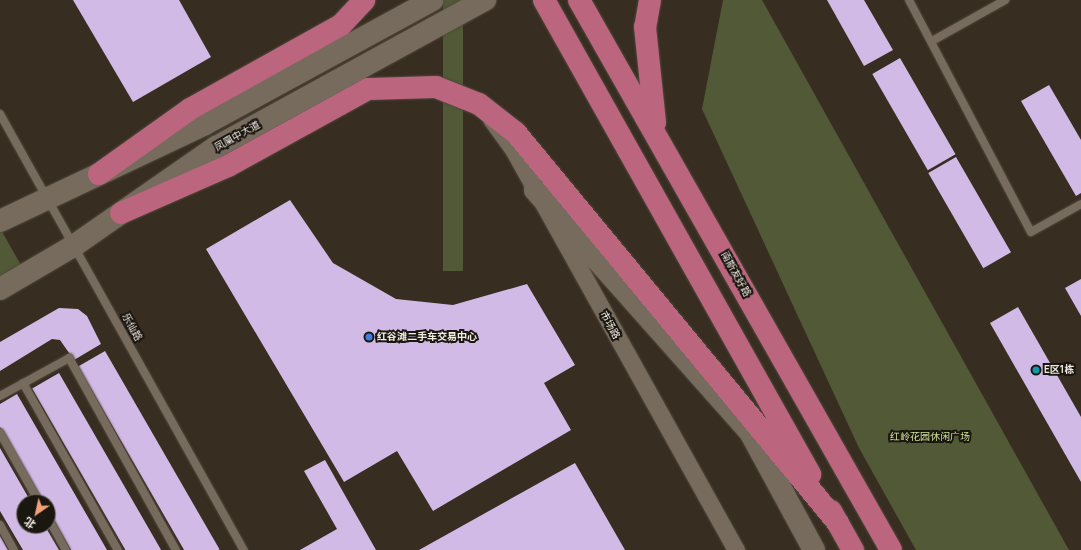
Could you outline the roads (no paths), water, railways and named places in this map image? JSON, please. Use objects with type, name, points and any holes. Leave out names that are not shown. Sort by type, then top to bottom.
[{"type":"highway","points":[[99,174],[190,109],[341,25],[364,0]]},
{"type":"highway","name":"南斯友好路","points":[[579,0],[655,129],[891,550]]},
{"type":"highway","points":[[650,0],[645,27],[655,129]]},
{"type":"highway","points":[[547,5],[853,550]]},
{"type":"highway","points":[[121,213],[228,166],[368,89],[436,87],[480,104],[516,133],[838,523]]},
{"type":"main road","points":[[0,221],[205,124],[432,0]]},
{"type":"main road","name":"凤凰中大道","points":[[0,289],[74,245],[216,147],[485,0]]},
{"type":"main road","points":[[535,190],[750,432],[814,550]]},
{"type":"street","name":"市场路","points":[[480,104],[514,151],[736,550]]},
{"type":"lane","points":[[909,0],[932,41],[1031,232],[1081,204]]},
{"type":"lane","points":[[932,41],[1005,0]]},
{"type":"lane","name":"乐仙路","points":[[0,114],[243,550]]},
{"type":"lane","points":[[0,396],[69,358],[176,550]]},
{"type":"lane","points":[[23,383],[118,550]]},
{"type":"lane","points":[[0,433],[34,494]]},
{"type":"lane","points":[[0,525],[14,550]]},
{"type":"lane","points":[[56,532],[66,550]]},
{"type":"place","name":"红谷滩二手车交易中心","points":[[369,337]]},
{"type":"place","name":"E区1栋","points":[[1036,370]]},
{"type":"park label","name":"红岭花园休闲广场","points":[[930,437]]}]
